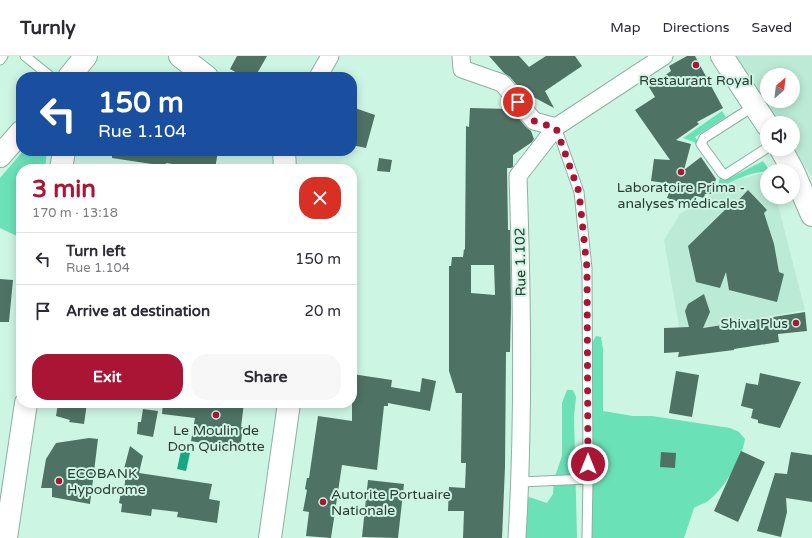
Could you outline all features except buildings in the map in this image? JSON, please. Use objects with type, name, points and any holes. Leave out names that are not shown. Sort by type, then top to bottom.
[{"type":"main road","points":[[73,72],[86,56]]},
{"type":"main road","points":[[180,56],[201,72]]},
{"type":"main road","points":[[722,56],[762,116]]},
{"type":"main road","points":[[0,156],[16,138]]},
{"type":"main road","points":[[800,187],[812,215]]},
{"type":"main road","points":[[6,538],[25,408]]},
{"type":"main road","points":[[270,538],[288,408]]},
{"type":"street","points":[[321,72],[330,56]]},
{"type":"street","points":[[461,56],[462,69],[502,83],[534,121],[556,128]]},
{"type":"street","name":"Rue 1.102","points":[[517,538],[521,426],[518,176],[556,128],[664,56]]},
{"type":"lane","points":[[0,60],[3,56]]},
{"type":"lane","points":[[25,56],[45,72]]},
{"type":"lane","points":[[756,106],[704,138],[701,144],[725,175],[760,152]]},
{"type":"lane","points":[[556,128],[579,192],[587,268],[587,538]]},
{"type":"lane","points":[[520,482],[588,479]]},
{"type":"shaded area","points":[[734,56],[812,56],[812,177],[798,156],[800,156],[800,116],[773,116],[767,108],[800,108],[800,68],[760,68],[760,97]]},
{"type":"shaded area","points":[[722,111],[726,117],[695,137],[704,150],[701,152],[694,142],[683,138]]},
{"type":"shaded area","points":[[19,156],[46,156],[46,164],[16,164],[16,236],[0,228],[0,178]]},
{"type":"shaded area","points":[[710,158],[725,179],[728,179],[763,161],[765,164],[760,164],[760,172],[743,177],[717,189],[720,177],[706,161]]},
{"type":"shaded area","points":[[760,174],[760,204],[778,204],[805,310],[680,332],[664,240],[680,214],[736,180]]},
{"type":"shaded area","points":[[596,336],[601,337],[603,349],[603,411],[633,416],[652,416],[730,428],[739,432],[745,439],[732,473],[721,489],[708,501],[694,508],[684,538],[587,538],[590,347]]},
{"type":"shaded area","points":[[567,390],[573,390],[576,397],[574,416],[577,538],[522,538],[524,502],[529,497],[547,503],[553,494],[554,479],[562,456],[562,403]]},
{"type":"shaded area","points":[[181,451],[190,453],[186,471],[177,469]]},
{"type":"place","name":"Restaurant Royal","points":[[696,65]]},
{"type":"place","name":"Laboratoire Prima - analyses médicales","points":[[681,172]]},
{"type":"place","name":"Shiva Plus","points":[[796,323]]},
{"type":"place","name":"Le Moulin de Don Quichotte","points":[[216,415]]},
{"type":"place","name":"ECOBANK Hypodrome","points":[[59,481]]},
{"type":"place","name":"Autorite Portuaire Nationale","points":[[323,502]]},
{"type":"route","points":[[518,102],[534,121],[556,128],[579,192],[587,268],[588,464]]}]
